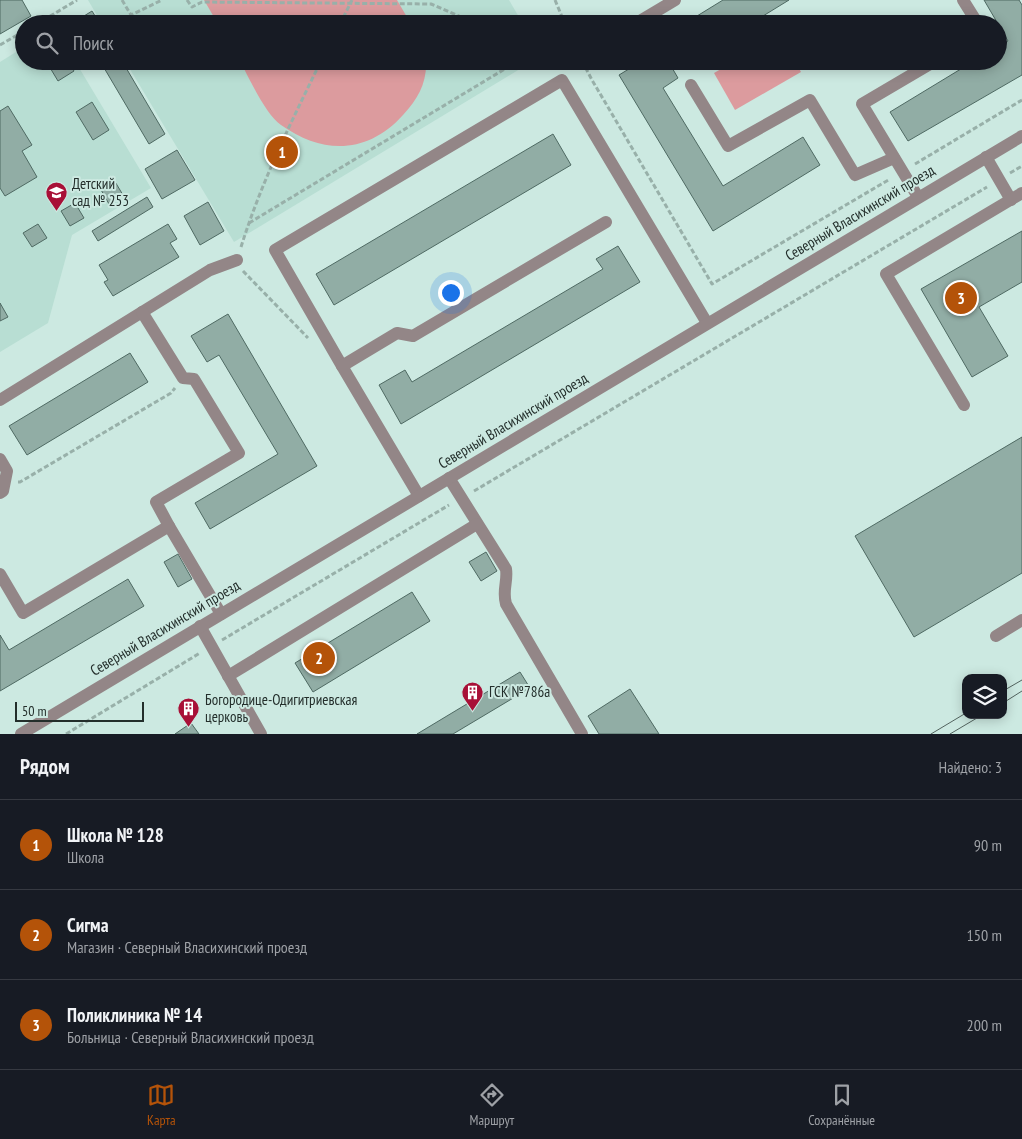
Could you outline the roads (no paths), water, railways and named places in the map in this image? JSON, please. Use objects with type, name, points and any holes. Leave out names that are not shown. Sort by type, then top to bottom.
[{"type":"street","points":[[650,15],[675,0]]},
{"type":"street","points":[[963,0],[972,15]]},
{"type":"street","points":[[918,197],[862,104],[920,70]]},
{"type":"street","points":[[419,496],[274,250],[562,80],[707,323]]},
{"type":"street","points":[[690,84],[728,146],[810,100],[855,175],[894,158]]},
{"type":"street","name":"Северный Власихинский проезд","points":[[21,734],[1022,136]]},
{"type":"street","points":[[986,157],[1010,200]]},
{"type":"street","points":[[964,404],[886,274],[1022,193]]},
{"type":"street","points":[[342,366],[396,333],[414,336],[606,222]]},
{"type":"street","points":[[0,400],[210,270],[237,260]]},
{"type":"street","points":[[142,312],[183,378],[194,379],[239,453],[156,502],[221,614]]},
{"type":"street","points":[[0,459],[7,471],[3,491],[0,493]]},
{"type":"street","points":[[449,478],[506,569],[507,577],[503,594],[506,604],[582,734]]},
{"type":"street","points":[[228,676],[477,524]]},
{"type":"street","points":[[0,574],[23,613],[170,526]]},
{"type":"street","points":[[996,636],[1022,620]]},
{"type":"street","points":[[200,626],[262,734]]},
{"type":"tram line","points":[[1007,689],[1022,680]]},
{"type":"tram line","points":[[1007,700],[1022,691]]},
{"type":"tram line","points":[[931,734],[962,715]]},
{"type":"tram line","points":[[950,734],[975,719]]},
{"type":"place","name":"Школа № 128","points":[[282,152]]},
{"type":"place","name":"Детский сад № 253","points":[[56,212]]},
{"type":"place","name":"Поликлиника № 14","points":[[961,298]]},
{"type":"place","name":"Сигма","points":[[319,658]]},
{"type":"place","name":"ГСК №786а","points":[[473,711]]},
{"type":"place","name":"Богородице-Одигитриевская церковь","points":[[189,728]]}]
